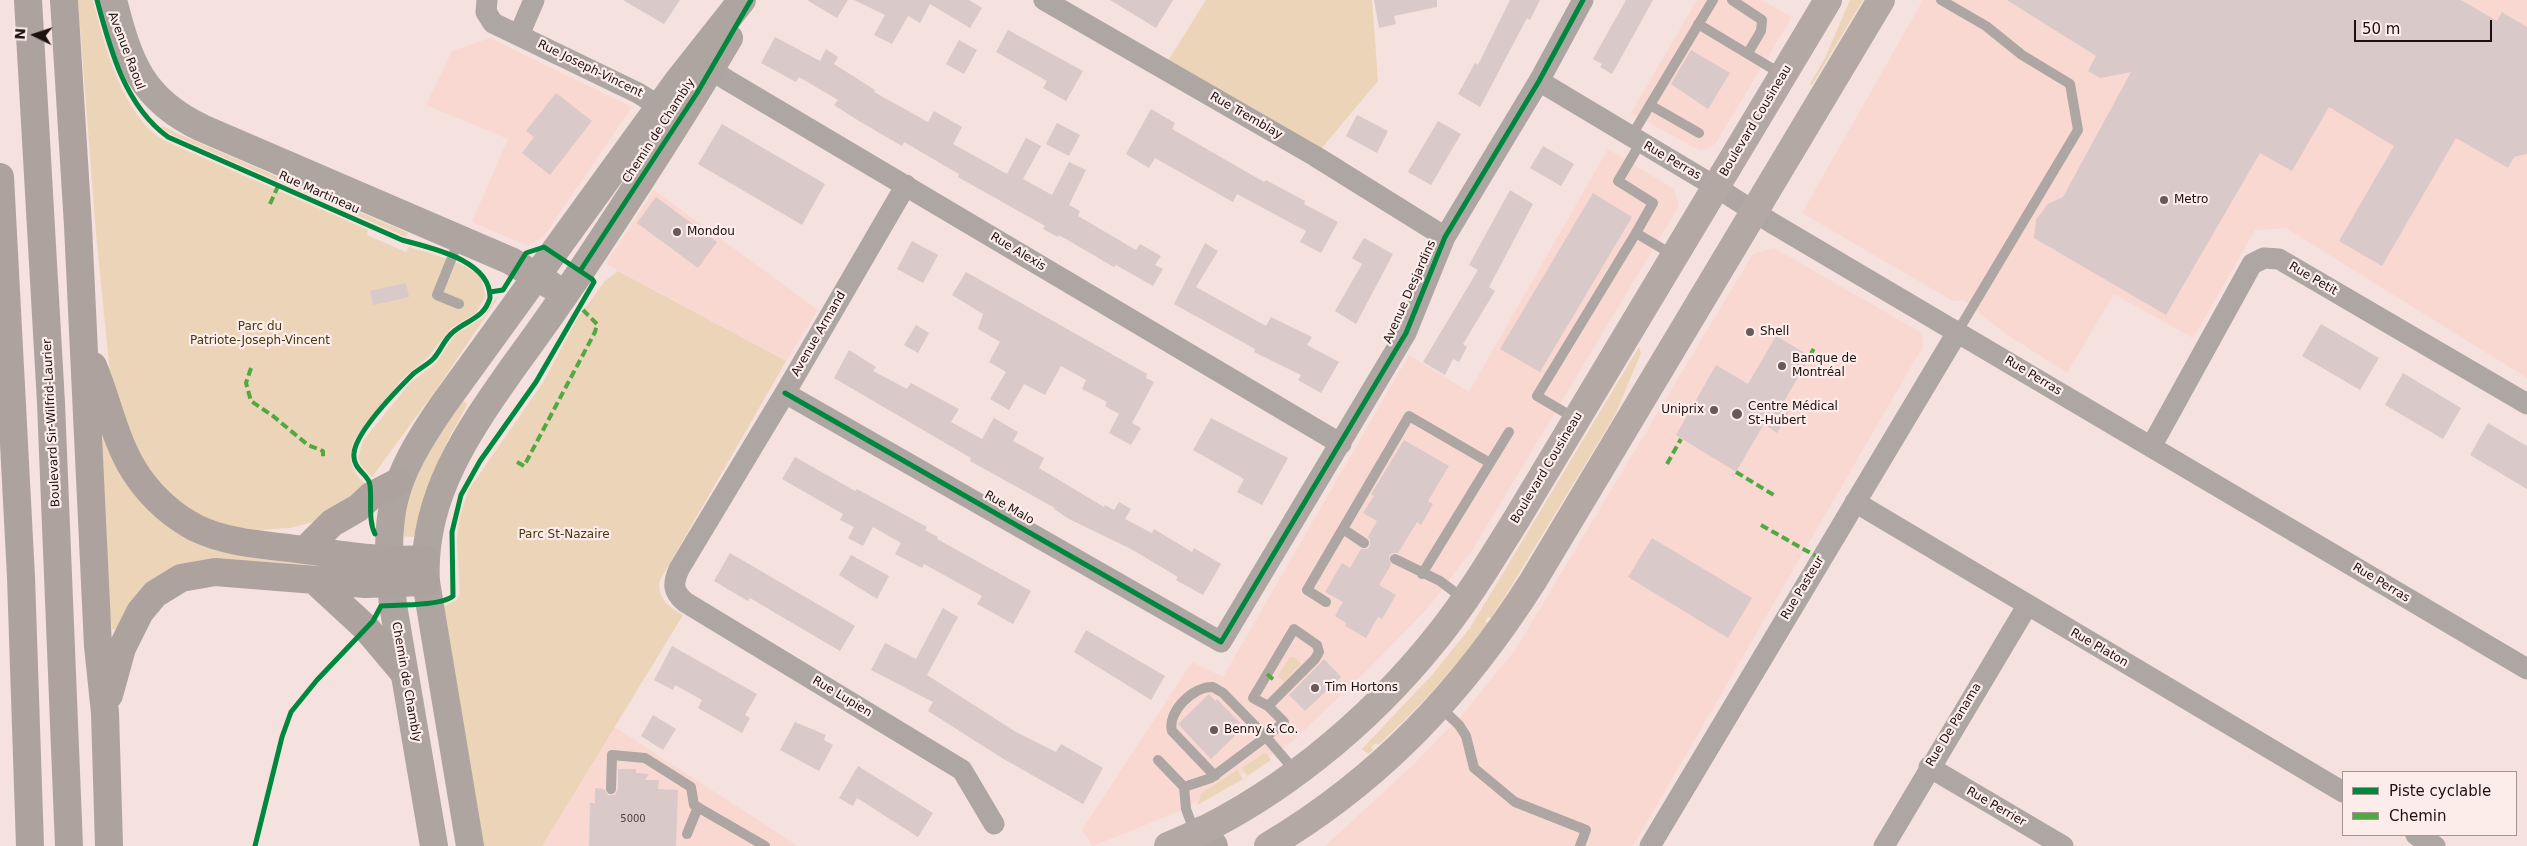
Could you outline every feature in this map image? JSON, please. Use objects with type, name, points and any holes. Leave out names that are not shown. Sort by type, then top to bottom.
[{"type":"highway","name":"Boulevard Sir-Wilfrid-Laurier","points":[[28,0],[51,394],[69,846]]},
{"type":"highway","points":[[64,0],[84,344],[98,646],[104,713],[109,846]]},
{"type":"highway","points":[[0,176],[21,577],[30,846]]},
{"type":"highway","points":[[84,344],[104,392],[112,423],[123,450],[138,476],[162,505],[189,524],[210,534],[258,544],[305,550],[389,572]]},
{"type":"highway","points":[[305,550],[332,523],[358,508],[371,496],[398,482]]},
{"type":"highway","points":[[104,713],[127,634],[146,603],[171,583],[192,574],[215,572],[314,580],[426,570]]},
{"type":"highway","points":[[314,580],[366,628],[404,673]]},
{"type":"main road","name":"Boulevard Cousineau","points":[[1168,846],[1200,834],[1296,772],[1371,709],[1438,637],[1465,600],[1577,419],[1828,0]]},
{"type":"main road","points":[[1268,846],[1339,798],[1401,746],[1440,707],[1487,651],[1533,581],[1881,0]]},
{"type":"main road","points":[[1307,846],[1339,798]]},
{"type":"street","name":"Avenue Raoul","points":[[113,0],[122,33],[137,70],[152,95]]},
{"type":"street","name":"Rue Joseph-Vincent","points":[[487,0],[486,12],[490,20],[638,93],[659,106]]},
{"type":"street","points":[[519,35],[534,0]]},
{"type":"street","name":"Chemin de Chambly","points":[[470,846],[426,570],[434,508],[461,444],[477,418],[565,294],[742,0]]},
{"type":"street","name":"Chemin de Chambly","points":[[434,846],[404,673],[389,572],[390,517],[398,482],[422,436],[659,106],[703,64],[751,0]]},
{"type":"street","name":"Rue Tremblay","points":[[1044,0],[1070,7],[1445,237]]},
{"type":"street","name":"Avenue Desjardins","points":[[1221,642],[1406,333],[1445,237],[1539,81],[1583,0]]},
{"type":"street","name":"Rue Alexis","points":[[703,64],[1341,444]]},
{"type":"street","name":"Rue Perras","points":[[1539,81],[1716,187],[1754,212],[2527,669]]},
{"type":"street","name":"Rue Martineau","points":[[152,95],[169,111],[195,125],[511,262],[565,294]]},
{"type":"street","name":"Avenue Armand","points":[[674,588],[679,569],[785,393],[906,185]]},
{"type":"street","name":"Rue Petit","points":[[2151,447],[2252,264],[2264,258],[2279,260],[2527,404]]},
{"type":"street","name":"Rue Pasteur","points":[[1650,846],[1958,331]]},
{"type":"street","name":"Rue Malo","points":[[785,393],[1221,642]]},
{"type":"street","name":"Rue Platon","points":[[1855,502],[2027,606],[2342,791]]},
{"type":"street","name":"Rue Lupien","points":[[674,588],[677,596],[684,602],[962,770],[994,824]]},
{"type":"street","name":"Rue De Panama","points":[[1884,846],[1929,767],[2027,606]]},
{"type":"street","name":"Rue Perrier","points":[[1929,767],[2063,846]]},
{"type":"street","points":[[2418,836],[2435,846]]},
{"type":"lane","points":[[1577,419],[1538,396],[1653,203],[1618,181],[1650,104],[1713,0]]},
{"type":"lane","points":[[1732,0],[1762,20],[1761,31],[1748,53]]},
{"type":"lane","points":[[1941,0],[1986,26],[2022,55],[2070,84],[2078,130],[1958,331]]},
{"type":"lane","points":[[1698,24],[1783,75]]},
{"type":"lane","points":[[1650,104],[1699,134]]},
{"type":"lane","points":[[1636,232],[1674,256]]},
{"type":"lane","points":[[460,239],[437,295],[460,304]]},
{"type":"lane","points":[[1326,602],[1307,590],[1409,416],[1490,463]]},
{"type":"lane","points":[[1422,574],[1509,432]]},
{"type":"lane","points":[[1343,529],[1364,543]]},
{"type":"lane","points":[[1395,559],[1422,574],[1440,581],[1465,600]]},
{"type":"lane","points":[[1184,787],[1202,783],[1215,776],[1284,722],[1268,706],[1253,698],[1294,629],[1317,645],[1319,652],[1315,659],[1268,706]]},
{"type":"lane","points":[[1215,776],[1172,731],[1171,724],[1173,714],[1197,690],[1208,687],[1218,689],[1266,737],[1296,772]]},
{"type":"lane","points":[[1440,707],[1459,725],[1466,736],[1474,768],[1514,802],[1586,830],[1580,846]]},
{"type":"lane","points":[[611,789],[612,755],[641,756],[691,787],[694,805],[765,846]]},
{"type":"lane","points":[[1158,760],[1184,787],[1200,834]]},
{"type":"lane","points":[[687,834],[698,807]]},
{"type":"shaded area","points":[[1697,0],[1761,0],[1792,17],[1715,144],[1701,151],[1631,113]]},
{"type":"shaded area","points":[[1923,0],[2527,0],[2527,378],[2286,228],[2255,230],[2193,338],[2114,294],[2067,373],[2003,332],[1964,300],[1953,301],[1802,213]]},
{"type":"shaded area","points":[[490,38],[632,107],[544,236],[528,246],[472,222],[508,139],[426,105],[452,51]]},
{"type":"shaded area","points":[[1608,149],[1674,189],[1679,206],[1473,549],[1427,609],[1293,741],[1213,793],[1175,813],[1093,846],[1082,830],[1192,662],[1223,677],[1409,355],[1469,392]]},
{"type":"shaded area","points":[[654,190],[818,310],[786,361],[606,264]]},
{"type":"shaded area","points":[[1774,248],[1922,333],[1923,346],[1633,846],[1325,846],[1412,766],[1461,716],[1515,650],[1753,254]]},
{"type":"shaded area","points":[[613,726],[798,846],[542,846]]},
{"type":"green space","name":"Parc du Patriote-Joseph-Vincent","points":[[78,0],[93,0],[108,54],[123,91],[144,123],[156,135],[176,146],[368,230],[367,235],[406,252],[409,247],[456,262],[473,271],[481,280],[485,297],[476,313],[451,328],[428,357],[403,378],[354,440],[351,453],[352,464],[356,474],[365,484],[320,520],[290,528],[258,530],[224,526],[190,513],[140,466],[110,374],[96,233]]},
{"type":"green space","points":[[1206,0],[1372,0],[1378,81],[1315,156],[1163,69]]},
{"type":"green space","points":[[1850,0],[1863,0],[1812,85],[1810,84],[1825,58]]},
{"type":"green space","points":[[163,126],[408,233],[406,237],[175,136],[161,128]]},
{"type":"green space","name":"Parc St-Nazaire","points":[[618,271],[786,361],[659,582],[663,598],[673,609],[683,615],[542,846],[484,846],[444,606],[457,600],[460,594],[457,538],[460,516],[469,489],[544,381],[577,319],[605,281]]},
{"type":"green space","points":[[500,295],[440,384],[372,477],[361,465],[358,458],[363,441],[410,383],[436,363],[455,335],[484,317],[495,299]]},
{"type":"green space","points":[[1639,347],[1641,353],[1615,415],[1504,598],[1491,618],[1488,617],[1485,621],[1488,623],[1436,687],[1378,745],[1376,743],[1371,747],[1373,750],[1368,754],[1362,749],[1432,675],[1470,628]]},
{"type":"green space","points":[[98,395],[151,507],[367,572],[220,561],[120,630],[112,629],[103,543]]},
{"type":"green space","points":[[461,399],[467,404],[447,442],[432,477],[414,537],[399,536],[411,479]]},
{"type":"green space","points":[[1290,657],[1294,657],[1301,663],[1284,682],[1278,676]]},
{"type":"green space","points":[[1263,754],[1267,754],[1271,760],[1247,776],[1242,768]]},
{"type":"green space","points":[[1237,770],[1243,779],[1197,805],[1202,793]]},
{"type":"building","points":[[623,0],[680,0],[664,24]]},
{"type":"building","points":[[807,0],[848,0],[837,18]]},
{"type":"building","points":[[854,0],[969,0],[982,8],[970,28],[930,4],[920,23],[908,16],[892,44],[874,35],[885,15]]},
{"type":"building","points":[[1110,0],[1173,0],[1156,28]]},
{"type":"building","points":[[1374,0],[1437,0],[1437,7],[1394,16],[1396,24],[1379,28]]},
{"type":"building","points":[[1510,0],[1540,0],[1530,20],[1527,18],[1480,107],[1458,94],[1475,63],[1478,65]]},
{"type":"building","points":[[1626,0],[1653,0],[1612,74],[1600,67],[1602,64],[1593,59]]},
{"type":"building","points":[[2007,0],[2461,0],[2497,21],[2502,12],[2527,27],[2527,154],[2514,157],[2508,168],[2456,138],[2382,266],[2339,241],[2394,146],[2329,107],[2292,171],[2260,153],[2166,315],[2034,238],[2036,220],[2048,204],[2063,197],[2131,72],[2100,78],[2088,71],[2096,56]]},
{"type":"building","points":[[1008,30],[1083,71],[1066,101],[1043,88],[1047,81],[996,52]]},
{"type":"building","points":[[775,37],[820,61],[826,49],[838,57],[834,64],[875,90],[874,92],[928,122],[934,111],[962,127],[953,144],[1007,174],[1026,138],[1041,146],[1023,179],[1052,195],[1069,162],[1086,170],[1069,205],[1080,211],[1078,216],[1136,250],[1140,244],[1161,256],[1155,265],[1163,269],[1153,286],[1116,265],[1114,267],[1059,235],[1058,237],[1043,229],[1045,226],[958,177],[959,174],[904,142],[902,146],[859,121],[834,105],[838,100],[799,77],[796,82],[761,63]]},
{"type":"building","points":[[959,40],[977,50],[964,74],[946,64]]},
{"type":"building","points":[[1691,50],[1730,73],[1708,109],[1671,84]]},
{"type":"building","points":[[556,93],[592,121],[550,175],[522,153],[534,137],[526,131]]},
{"type":"building","points":[[1151,109],[1175,123],[1172,129],[1264,182],[1266,180],[1305,201],[1304,204],[1338,222],[1321,253],[1300,242],[1306,231],[1237,194],[1233,202],[1155,158],[1149,168],[1126,154]]},
{"type":"building","points":[[1357,115],[1388,131],[1377,153],[1346,136]]},
{"type":"building","points":[[1438,121],[1461,134],[1431,185],[1408,172]]},
{"type":"building","points":[[1057,123],[1080,135],[1069,156],[1046,144]]},
{"type":"building","points":[[722,124],[825,184],[802,225],[698,164]]},
{"type":"building","points":[[1543,146],[1574,164],[1561,186],[1530,168]]},
{"type":"building","points":[[1510,190],[1533,204],[1489,287],[1495,291],[1463,344],[1467,347],[1459,362],[1453,359],[1445,375],[1423,362],[1478,270],[1469,265]]},
{"type":"building","points":[[1593,193],[1632,217],[1540,372],[1500,349]]},
{"type":"building","points":[[656,197],[717,242],[698,268],[637,223]]},
{"type":"building","points":[[1364,238],[1393,254],[1356,324],[1335,311],[1362,264],[1352,258]]},
{"type":"building","points":[[912,241],[938,255],[923,283],[897,269]]},
{"type":"building","points":[[1205,243],[1218,251],[1196,287],[1266,326],[1271,317],[1312,337],[1307,345],[1339,362],[1321,393],[1298,380],[1301,375],[1254,352],[1255,349],[1174,304]]},
{"type":"building","points":[[966,272],[1147,374],[1146,378],[1154,382],[1132,423],[1141,428],[1131,445],[1109,433],[1119,414],[1105,406],[1107,402],[1082,389],[1086,380],[1061,366],[1045,395],[1024,384],[1009,410],[990,399],[1006,372],[989,362],[1000,342],[978,329],[983,314],[952,295]]},
{"type":"building","points":[[406,283],[409,297],[373,305],[370,291]]},
{"type":"building","points":[[2321,324],[2379,358],[2360,390],[2302,356]]},
{"type":"building","points":[[916,325],[929,333],[918,353],[904,345]]},
{"type":"building","name":"Centre Médical St-Hubert","points":[[1776,336],[1810,356],[1782,405],[1790,410],[1777,433],[1764,424],[1736,472],[1676,435],[1716,365],[1748,384]]},
{"type":"building","points":[[849,350],[876,367],[873,371],[907,389],[911,383],[959,409],[951,422],[982,439],[994,418],[1018,432],[1013,441],[1044,458],[1039,468],[1104,507],[1105,505],[1114,510],[1119,502],[1131,509],[1125,519],[1152,533],[1154,529],[1192,552],[1194,548],[1221,564],[1203,595],[1176,580],[1178,577],[1131,549],[1069,519],[1055,508],[970,461],[971,458],[834,378]]},
{"type":"building","points":[[2403,373],[2461,408],[2443,439],[2385,405]]},
{"type":"building","points":[[1211,418],[1288,458],[1262,505],[1237,492],[1244,479],[1193,450]]},
{"type":"building","points":[[2488,423],[2527,446],[2527,489],[2470,455]]},
{"type":"building","points":[[1404,440],[1449,466],[1428,501],[1433,504],[1421,525],[1417,522],[1398,553],[1392,553],[1389,556],[1391,565],[1379,585],[1396,595],[1382,619],[1378,617],[1366,638],[1345,626],[1346,623],[1335,616],[1343,602],[1325,592],[1342,563],[1350,568],[1361,549],[1367,549],[1370,546],[1368,537],[1377,521],[1363,513],[1374,496],[1371,494]]},
{"type":"building","points":[[795,457],[855,491],[857,489],[927,527],[925,530],[938,537],[937,539],[1031,591],[1013,624],[977,604],[982,596],[924,564],[922,568],[895,554],[901,543],[873,527],[863,546],[848,538],[854,527],[840,520],[843,514],[782,479]]},
{"type":"building","points":[[1652,538],[1752,598],[1728,638],[1628,577]]},
{"type":"building","points":[[730,553],[855,626],[840,651],[750,598],[748,601],[714,581]]},
{"type":"building","points":[[851,555],[889,576],[877,599],[839,575]]},
{"type":"building","points":[[943,608],[958,617],[927,675],[1016,732],[1056,752],[1061,744],[1103,768],[1083,804],[1002,758],[928,711],[933,702],[871,670],[885,643],[916,659]]},
{"type":"building","points":[[1086,630],[1165,676],[1151,700],[1074,652]]},
{"type":"building","points":[[672,646],[757,694],[745,715],[750,718],[742,733],[698,708],[702,700],[675,685],[673,690],[654,680]]},
{"type":"building","points":[[1324,659],[1341,677],[1305,711],[1289,695]]},
{"type":"building","points":[[1209,694],[1215,701],[1217,699],[1244,727],[1211,759],[1178,724]]},
{"type":"building","points":[[653,715],[676,729],[663,750],[641,736]]},
{"type":"building","points":[[795,722],[826,735],[824,740],[833,745],[819,771],[780,750]]},
{"type":"building","points":[[858,766],[933,813],[918,837],[857,798],[853,806],[839,798]]},
{"type":"building","points":[[618,769],[636,769],[636,773],[649,774],[645,780],[659,780],[658,789],[678,790],[676,846],[589,846],[590,803],[595,803],[595,788],[604,789],[608,795],[615,795],[618,789]]},
{"type":"marked path","points":[[270,204],[278,186]]},
{"type":"marked path","points":[[517,462],[524,466],[595,332],[597,324],[583,310]]},
{"type":"marked path","points":[[1810,356],[1815,346]]},
{"type":"marked path","points":[[251,368],[246,383],[251,401],[273,416],[308,445],[323,451],[323,459]]},
{"type":"marked path","points":[[1667,464],[1681,439]]},
{"type":"marked path","points":[[1736,472],[1777,497]]},
{"type":"marked path","points":[[1761,525],[1821,559]]},
{"type":"marked path","points":[[1267,674],[1275,681]]},
{"type":"cycle path","points":[[97,0],[114,57],[130,93],[153,124],[168,137],[402,240],[457,258],[481,274],[488,285],[490,298],[484,310],[452,333],[432,360],[413,374],[379,411],[356,444],[354,459],[370,485],[372,523],[375,534]]},
{"type":"cycle path","points":[[580,271],[697,93],[751,0]]},
{"type":"cycle path","points":[[785,393],[1221,642],[1406,333],[1445,237],[1539,81],[1583,0]]},
{"type":"cycle path","points":[[255,846],[282,737],[291,712],[317,680],[373,621],[381,606],[439,602],[453,596],[452,532],[461,495],[480,461],[536,382],[594,282],[544,247],[526,253],[503,290],[490,292]]},
{"type":"place","name":"Metro","points":[[2164,200]]},
{"type":"place","name":"Mondou","points":[[677,232]]},
{"type":"place","name":"Shell","points":[[1750,332]]},
{"type":"place","name":"Banque de Montréal","points":[[1782,366]]},
{"type":"place","name":"Uniprix","points":[[1714,410]]},
{"type":"place","name":"Centre Médical St-Hubert","points":[[1737,414]]},
{"type":"place","name":"Tim Hortons","points":[[1315,688]]},
{"type":"place","name":"Benny & Co.","points":[[1214,730]]}]
